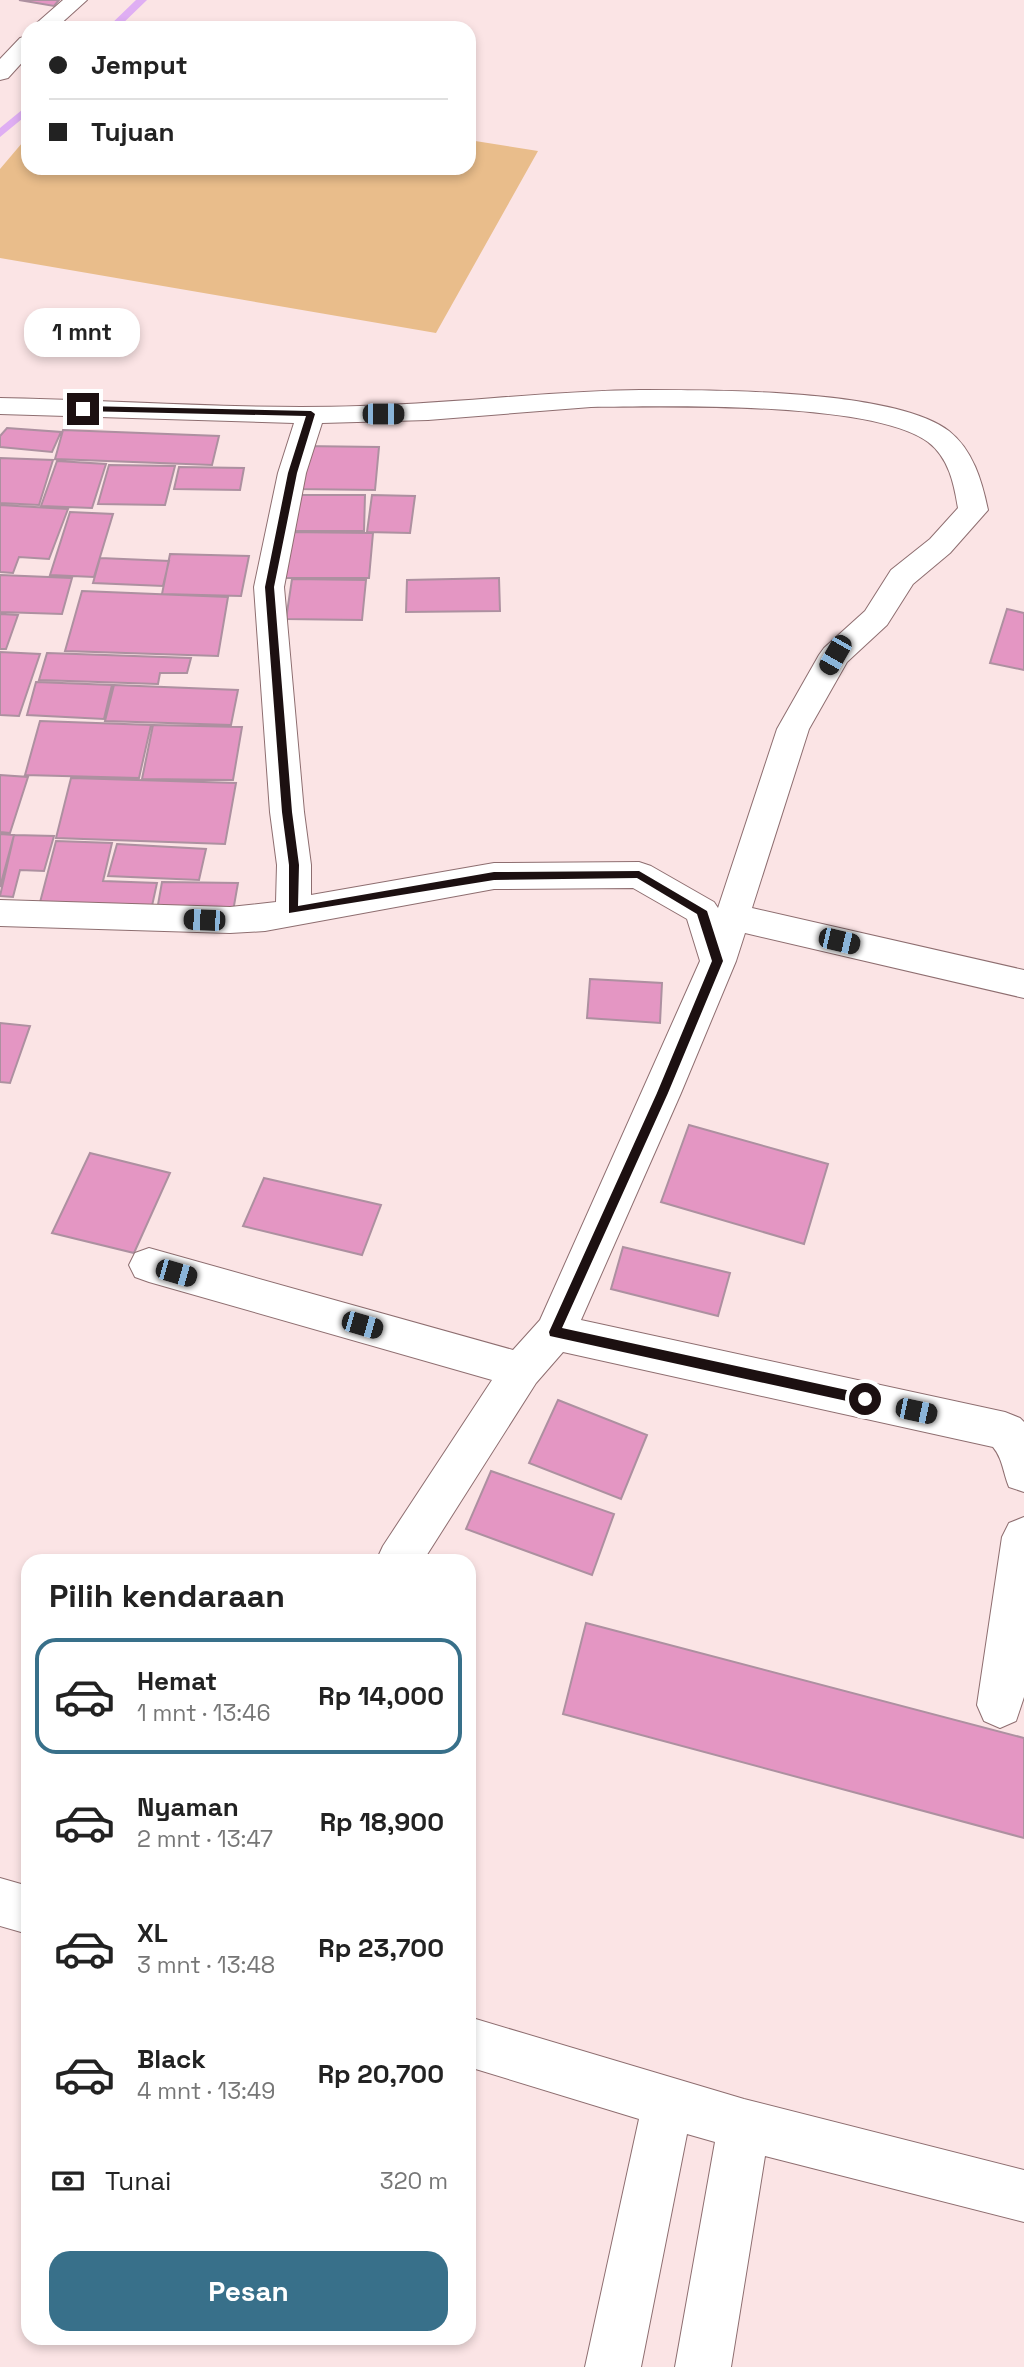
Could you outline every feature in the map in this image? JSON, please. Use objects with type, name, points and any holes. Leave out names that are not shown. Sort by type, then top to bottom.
[{"type":"street","points":[[51,21],[76,0]]},
{"type":"street","points":[[0,73],[21,50]]},
{"type":"street","points":[[0,434],[15,406],[136,412],[407,413],[566,400],[676,397],[821,405],[916,424],[948,442],[969,483],[973,510],[940,546],[902,578],[876,618],[835,655],[793,729],[718,961],[555,1332],[521,1370],[403,1554]]},
{"type":"street","points":[[293,911],[294,865],[287,812],[269,587],[292,473],[311,414]]},
{"type":"street","points":[[0,913],[238,920],[272,917],[494,876],[639,875],[702,911],[718,961]]},
{"type":"street","points":[[733,916],[1024,984]]},
{"type":"street","points":[[149,1265],[521,1370]]},
{"type":"street","points":[[555,1332],[1005,1431],[1021,1449],[1024,1473]]},
{"type":"street","points":[[1000,1705],[1024,1537]]},
{"type":"street","points":[[0,1902],[21,1908]]},
{"type":"street","points":[[476,2044],[744,2125],[1024,2196]]},
{"type":"street","points":[[613,2367],[668,2101]]},
{"type":"street","points":[[703,2367],[744,2125]]},
{"type":"shaded area","points":[[476,141],[538,151],[436,333],[0,258],[0,169],[21,144],[21,175],[476,175]]},
{"type":"building","points":[[19,0],[59,0],[54,6]]},
{"type":"building","points":[[7,428],[61,432],[52,452],[0,447],[0,436]]},
{"type":"building","points":[[63,430],[219,436],[212,465],[55,459]]},
{"type":"building","points":[[302,446],[379,447],[375,490],[296,489]]},
{"type":"building","points":[[0,458],[53,460],[39,505],[0,503]]},
{"type":"building","points":[[57,461],[106,464],[92,508],[41,506]]},
{"type":"building","points":[[109,465],[175,466],[165,505],[98,504]]},
{"type":"building","points":[[179,467],[244,468],[240,490],[174,489]]},
{"type":"building","points":[[290,495],[365,495],[364,531],[286,531]]},
{"type":"building","points":[[372,495],[415,496],[410,533],[367,532]]},
{"type":"building","points":[[0,505],[68,509],[49,559],[19,557],[13,573],[0,572]]},
{"type":"building","points":[[70,512],[113,514],[94,577],[50,575]]},
{"type":"building","points":[[285,532],[373,533],[369,578],[280,578]]},
{"type":"building","points":[[170,554],[249,556],[241,596],[162,594]]},
{"type":"building","points":[[100,558],[169,561],[163,586],[93,583]]},
{"type":"building","points":[[0,575],[72,578],[62,614],[0,612]]},
{"type":"building","points":[[499,578],[500,611],[406,612],[407,580]]},
{"type":"building","points":[[292,579],[366,580],[362,620],[286,619]]},
{"type":"building","points":[[82,591],[228,597],[218,656],[65,651]]},
{"type":"building","points":[[1007,609],[1024,613],[1024,670],[990,663]]},
{"type":"building","points":[[0,614],[18,615],[6,649],[0,649]]},
{"type":"building","points":[[0,652],[40,654],[19,716],[0,715]]},
{"type":"building","points":[[47,653],[191,658],[187,673],[160,673],[158,684],[39,680]]},
{"type":"building","points":[[36,682],[112,685],[104,719],[27,715]]},
{"type":"building","points":[[114,685],[238,690],[231,725],[105,721]]},
{"type":"building","points":[[40,721],[151,725],[139,778],[25,775]]},
{"type":"building","points":[[153,725],[242,727],[233,780],[142,779]]},
{"type":"building","points":[[0,775],[28,777],[10,833],[0,832]]},
{"type":"building","points":[[71,778],[236,783],[225,844],[56,838]]},
{"type":"building","points":[[0,834],[14,835],[0,887]]},
{"type":"building","points":[[14,835],[54,836],[44,871],[20,870],[13,897],[0,896]]},
{"type":"building","points":[[56,841],[112,843],[103,881],[157,883],[150,915],[38,910]]},
{"type":"building","points":[[117,844],[206,849],[199,880],[108,876]]},
{"type":"building","points":[[162,882],[238,883],[232,917],[156,916]]},
{"type":"building","points":[[590,979],[662,983],[660,1023],[587,1018]]},
{"type":"building","points":[[0,1023],[30,1026],[10,1083],[0,1082]]},
{"type":"building","points":[[689,1125],[828,1164],[804,1244],[661,1202]]},
{"type":"building","points":[[90,1153],[170,1173],[134,1253],[52,1233]]},
{"type":"building","points":[[264,1178],[381,1205],[362,1255],[243,1226]]},
{"type":"building","points":[[623,1247],[730,1273],[718,1316],[611,1289]]},
{"type":"building","points":[[558,1400],[647,1435],[621,1499],[529,1463]]},
{"type":"building","points":[[491,1471],[614,1514],[592,1575],[466,1529]]},
{"type":"building","points":[[586,1623],[1024,1738],[1024,1838],[563,1714]]},
{"type":"waterway","points":[[120,21],[142,0]]},
{"type":"waterway","points":[[0,134],[21,114]]},
{"type":"route","points":[[83,409],[311,414],[292,473],[269,587],[287,812],[294,865],[293,911],[494,876],[639,875],[702,911],[718,961],[555,1332],[865,1399]]}]
